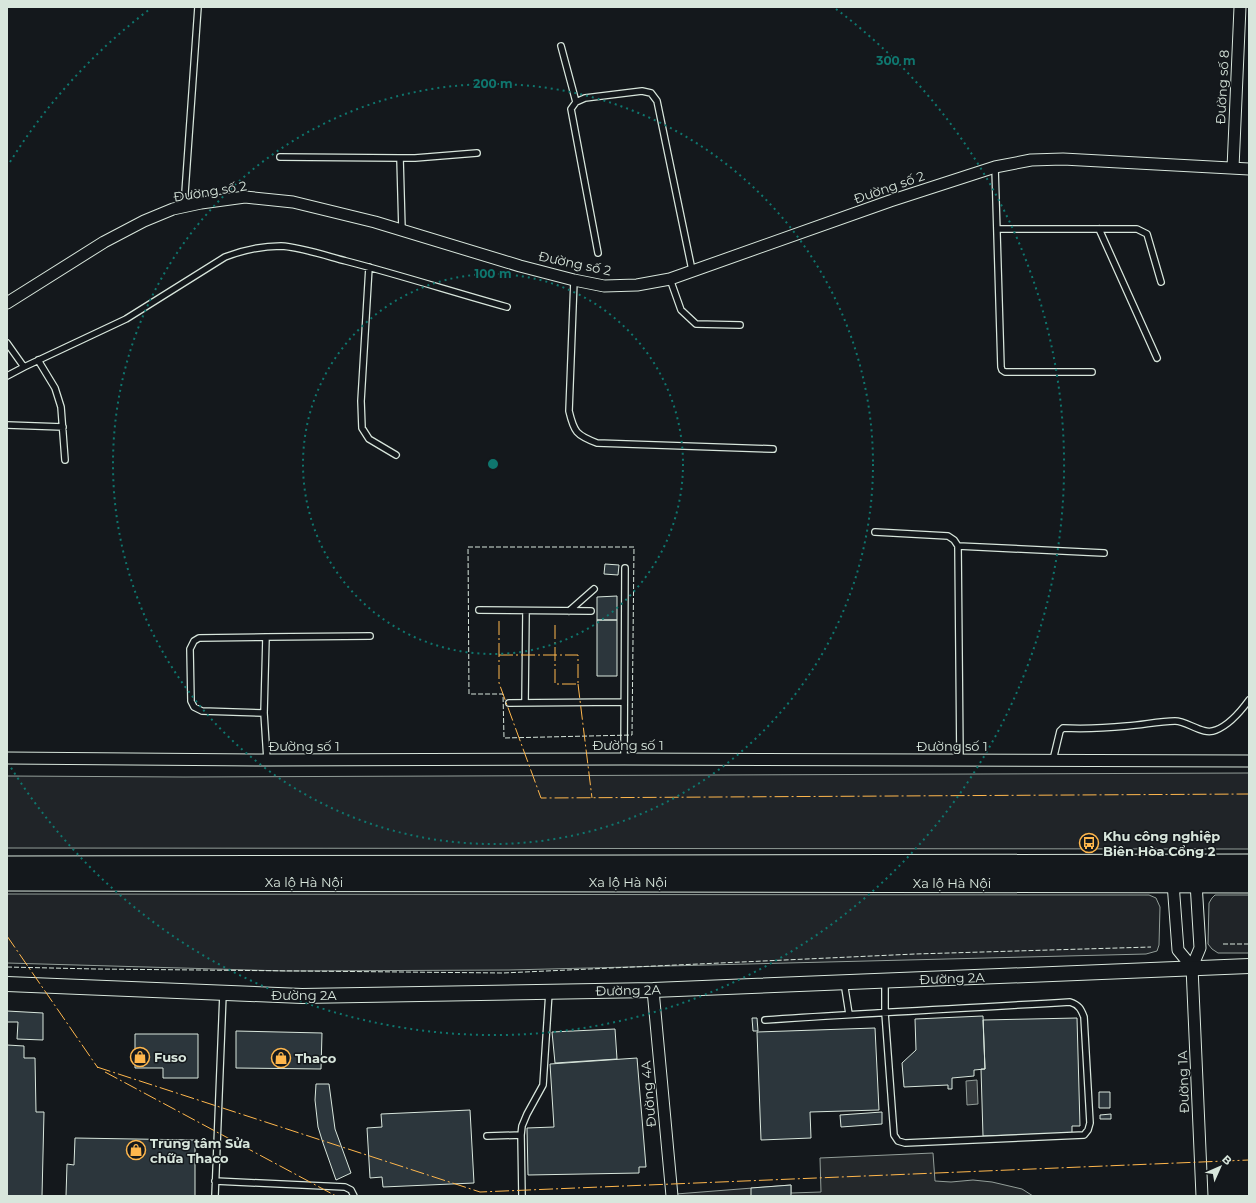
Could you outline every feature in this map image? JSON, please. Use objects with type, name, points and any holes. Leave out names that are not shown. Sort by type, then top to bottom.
[{"type":"highway","name":"Xa lộ Hà Nội","points":[[7,866],[1249,864]]},
{"type":"highway","name":"Xa lộ Hà Nội","points":[[7,881],[1249,883]]},
{"type":"street","name":"Đường số 8","points":[[1233,168],[1240,7]]},
{"type":"street","name":"Đường số 2","points":[[7,303],[104,242],[144,221],[173,209],[245,197],[293,202],[375,222],[574,280],[604,286],[637,285],[670,279],[890,201],[995,168],[1031,160],[1062,159],[1249,169]]},
{"type":"street","name":"Đường số 1","points":[[7,758],[267,760],[624,759],[1249,761]]},
{"type":"street","points":[[1173,883],[1178,950],[1192,967]]},
{"type":"street","name":"Đường 1A","points":[[1196,884],[1200,948],[1192,967],[1202,1196]]},
{"type":"street","name":"Đường 2A","points":[[7,984],[302,996],[653,990],[1192,967],[1249,966]]},
{"type":"street","name":"Đường 4A","points":[[653,990],[672,1196]]},
{"type":"lane","points":[[184,207],[198,7]]},
{"type":"lane","points":[[561,46],[576,102]]},
{"type":"lane","points":[[598,253],[571,109],[576,102],[585,98],[642,91],[651,93],[657,101],[692,270]]},
{"type":"lane","points":[[280,157],[400,158],[477,153]]},
{"type":"lane","points":[[400,158],[402,230]]},
{"type":"lane","points":[[995,168],[1002,370],[1005,372],[1092,372]]},
{"type":"lane","points":[[997,229],[1138,229],[1147,234],[1161,282]]},
{"type":"lane","points":[[1099,229],[1157,358]]},
{"type":"lane","points":[[7,376],[126,319],[225,257],[257,247],[282,246],[318,254],[369,267],[507,308]]},
{"type":"lane","points":[[369,267],[361,401],[362,428],[369,439],[396,455]]},
{"type":"lane","points":[[670,279],[681,310],[696,324],[740,325]]},
{"type":"lane","points":[[574,280],[569,411],[573,428],[584,438],[596,443],[773,449]]},
{"type":"lane","points":[[7,343],[24,367]]},
{"type":"lane","points":[[38,360],[55,388],[61,407],[65,460]]},
{"type":"lane","points":[[7,425],[63,427]]},
{"type":"lane","points":[[876,532],[948,536],[954,540],[958,546],[960,760]]},
{"type":"lane","points":[[958,546],[1104,553]]},
{"type":"lane","points":[[624,759],[625,568]]},
{"type":"lane","points":[[569,611],[594,589]]},
{"type":"lane","points":[[479,610],[591,611]]},
{"type":"lane","points":[[525,702],[526,611]]},
{"type":"lane","points":[[264,713],[202,711],[194,707],[190,701],[190,649],[194,641],[199,638],[370,636]]},
{"type":"lane","points":[[266,637],[264,713],[267,760]]},
{"type":"lane","points":[[1053,760],[1060,731],[1063,728],[1127,726],[1179,721],[1208,732],[1215,731],[1226,724],[1249,700]]},
{"type":"lane","points":[[509,703],[624,702]]},
{"type":"lane","points":[[765,1020],[849,1014],[885,1013],[1070,1002],[1078,1006],[1084,1017],[1090,1124],[1088,1130],[1084,1135],[905,1143],[898,1141],[894,1135],[885,1013],[885,980]]},
{"type":"lane","points":[[844,982],[849,1014]]},
{"type":"lane","points":[[522,1196],[522,1126],[526,1114],[543,1085],[548,992]]},
{"type":"lane","points":[[215,1196],[223,993]]},
{"type":"lane","points":[[487,1136],[521,1135]]},
{"type":"lane","points":[[215,1181],[345,1187],[351,1190],[354,1196]]},
{"type":"shaded area","points":[[1249,773],[1249,849],[7,848],[7,776],[184,777]]},
{"type":"shaded area","points":[[7,894],[1149,895],[1156,898],[1160,907],[1159,945],[1157,951],[1146,954],[509,970],[285,971],[7,963]]},
{"type":"shaded area","points":[[1215,895],[1249,895],[1249,953],[1218,953],[1208,944],[1209,903]]},
{"type":"shaded area","points":[[977,1080],[978,1104],[967,1105],[966,1081]]},
{"type":"shaded area","points":[[933,1153],[935,1181],[951,1182],[973,1180],[992,1182],[1022,1189],[1033,1196],[676,1196],[676,1194],[791,1185],[791,1193],[821,1192],[820,1158]]},
{"type":"building","points":[[605,564],[619,565],[618,575],[604,574]]},
{"type":"building","points":[[617,596],[617,620],[597,620],[597,597]]},
{"type":"building","points":[[597,620],[617,620],[617,676],[597,676]]},
{"type":"building","points":[[7,1011],[43,1013],[43,1040],[17,1039],[18,1022],[7,1022]]},
{"type":"building","points":[[983,1016],[985,1069],[974,1070],[974,1076],[952,1078],[952,1089],[948,1089],[948,1085],[904,1087],[902,1063],[916,1050],[915,1019]]},
{"type":"building","points":[[752,1018],[757,1018],[758,1031],[753,1031]]},
{"type":"building","points":[[1077,1018],[1080,1126],[1072,1126],[1072,1133],[983,1136],[981,1069],[985,1069],[983,1020]]},
{"type":"building","points":[[875,1028],[879,1110],[810,1112],[811,1138],[761,1140],[757,1032]]},
{"type":"building","points":[[615,1029],[617,1059],[555,1063],[552,1032]]},
{"type":"building","points":[[236,1031],[322,1033],[321,1069],[236,1068]]},
{"type":"building","points":[[135,1034],[198,1034],[198,1078],[163,1078],[163,1068],[135,1068]]},
{"type":"building","points":[[7,1045],[24,1046],[24,1058],[35,1058],[36,1112],[44,1112],[42,1196],[7,1196]]},
{"type":"building","points":[[637,1058],[646,1167],[639,1167],[639,1173],[528,1175],[527,1128],[554,1127],[550,1064]]},
{"type":"building","points":[[316,1084],[329,1084],[335,1129],[351,1173],[336,1180],[318,1127],[315,1100]]},
{"type":"building","points":[[1099,1092],[1110,1092],[1110,1108],[1099,1108]]},
{"type":"building","points":[[470,1110],[474,1183],[383,1187],[382,1177],[370,1178],[367,1128],[382,1127],[381,1114]]},
{"type":"building","points":[[882,1112],[882,1124],[841,1127],[840,1115]]},
{"type":"building","points":[[1111,1114],[1111,1119],[1100,1119],[1100,1115]]},
{"type":"building","points":[[75,1138],[195,1140],[195,1196],[66,1196],[67,1164],[74,1165]]},
{"type":"building","points":[[791,1185],[791,1196],[751,1196],[751,1188]]},
{"type":"fence","points":[[468,547],[634,547],[632,735],[504,738],[503,694],[469,694],[468,547]]},
{"type":"fence","points":[[1223,944],[1249,944]]},
{"type":"fence","points":[[7,967],[503,973],[915,954],[1151,947]]},
{"type":"power","points":[[499,621],[499,683],[541,798],[1249,794]]},
{"type":"power","points":[[499,655],[578,655],[578,684],[555,684],[555,624]]},
{"type":"power","points":[[578,684],[592,798]]},
{"type":"power","points":[[7,936],[98,1068]]},
{"type":"power","points":[[97,1067],[480,1192],[1249,1160]]},
{"type":"power","points":[[105,1072],[336,1196]]},
{"type":"place","name":"Khu công nghiệp Biên Hòa Cổng 2","points":[[1089,843]]},
{"type":"place","name":"Fuso","points":[[140,1057]]},
{"type":"place","name":"Thaco","points":[[281,1058]]},
{"type":"place","name":"Trung tâm Sửa chữa Thaco","points":[[136,1150]]}]
